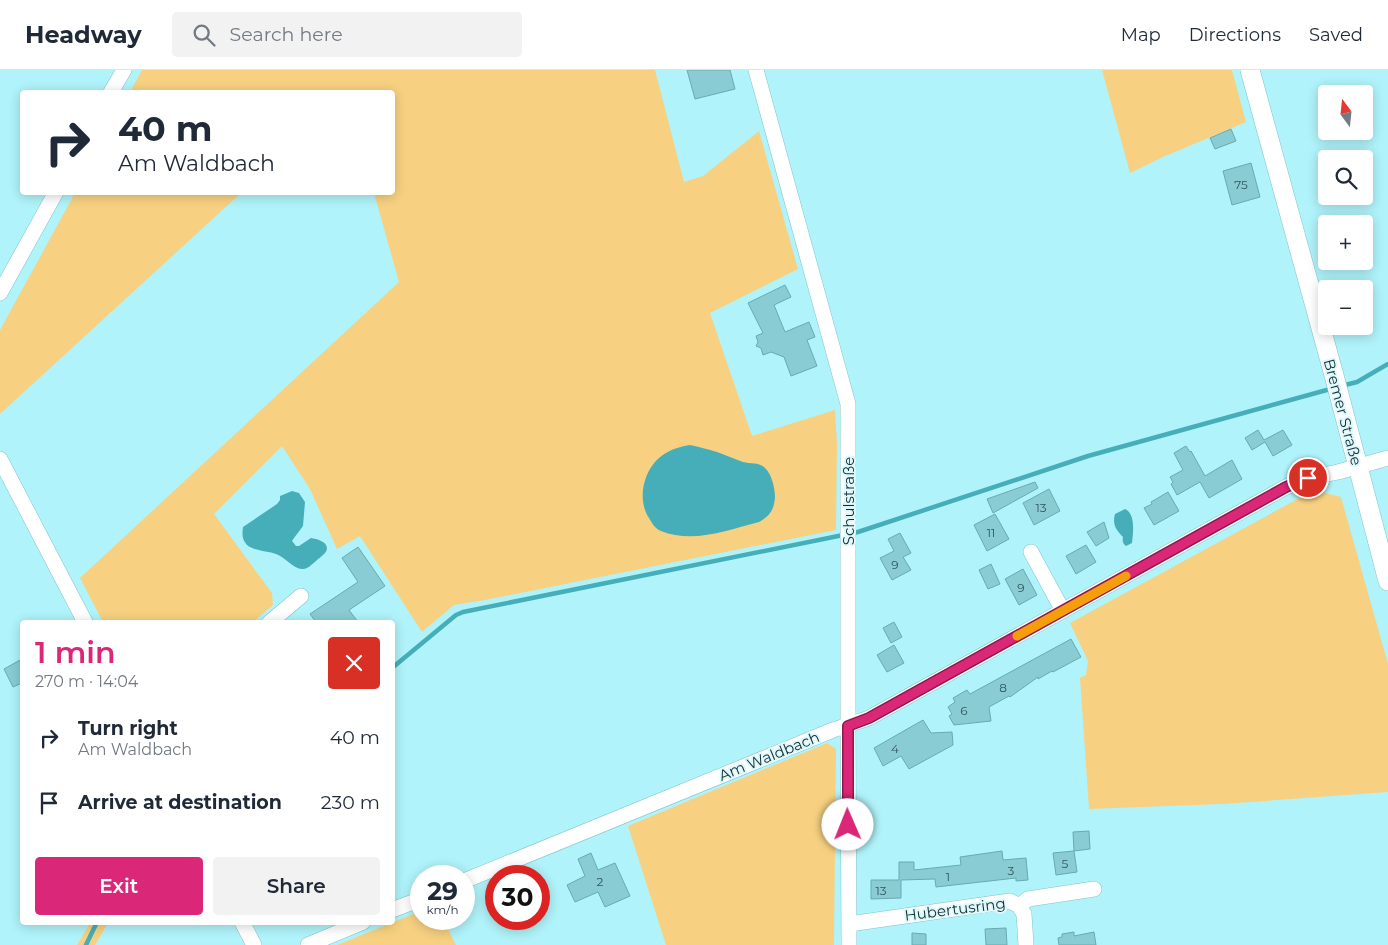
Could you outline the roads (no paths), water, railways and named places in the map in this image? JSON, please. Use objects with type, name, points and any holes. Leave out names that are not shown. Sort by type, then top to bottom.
[{"type":"main road","name":"Bremer Straße","points":[[1250,70],[1388,581]]},
{"type":"street","points":[[112,90],[124,70]]},
{"type":"street","name":"Schulstraße","points":[[756,70],[848,404],[849,945]]},
{"type":"street","points":[[0,293],[54,195]]},
{"type":"street","name":"Am Waldbach","points":[[475,876],[833,730],[869,718],[1286,487],[1308,478],[1388,458]]},
{"type":"street","points":[[0,459],[84,620]]},
{"type":"street","points":[[1031,552],[1063,611]]},
{"type":"street","points":[[272,620],[301,596]]},
{"type":"street","points":[[1020,906],[1028,899],[1094,890]]},
{"type":"street","name":"Hubertusring","points":[[849,924],[1010,900],[1020,906],[1024,914],[1026,945]]},
{"type":"street","points":[[395,909],[410,903]]},
{"type":"street","points":[[244,925],[254,945]]},
{"type":"street","points":[[308,945],[356,925]]},
{"type":"water","points":[[690,445],[717,452],[743,462],[763,466],[771,478],[775,494],[774,506],[769,515],[759,522],[723,532],[698,536],[673,535],[657,529],[645,511],[643,503],[646,478],[653,464],[662,455],[673,449]]},
{"type":"water","points":[[292,491],[299,493],[305,502],[303,526],[292,541],[296,546],[299,546],[311,538],[317,539],[327,547],[325,553],[305,569],[296,568],[276,554],[250,547],[245,543],[243,537],[243,527],[277,504],[280,496]]},
{"type":"water","points":[[1125,509],[1131,515],[1133,524],[1132,543],[1126,546],[1123,542],[1123,537],[1115,527],[1114,521],[1115,514]]},
{"type":"waterway","points":[[1341,386],[1357,382],[1388,364]]},
{"type":"waterway","points":[[395,666],[456,615],[463,612],[858,532],[1088,456],[1334,388]]},
{"type":"waterway","points":[[86,945],[96,925]]}]
